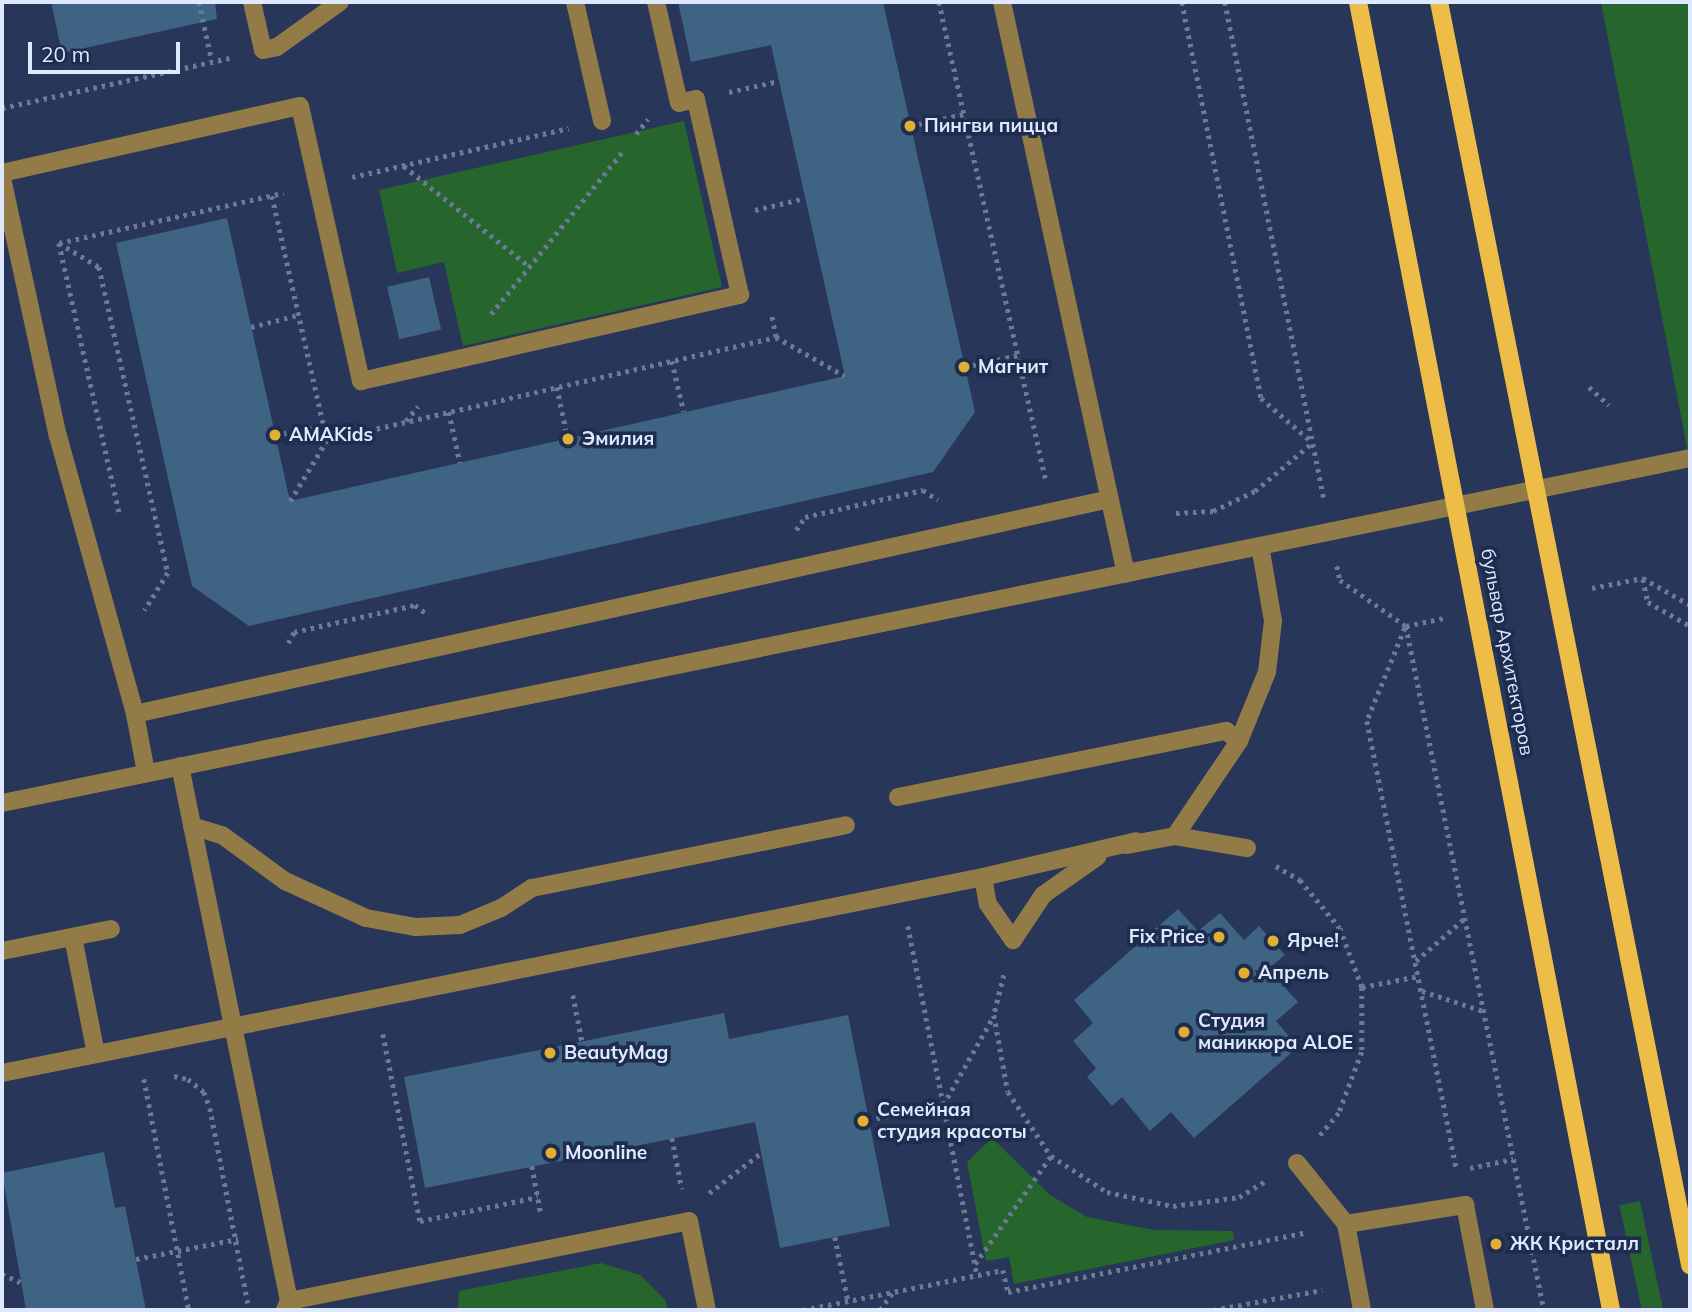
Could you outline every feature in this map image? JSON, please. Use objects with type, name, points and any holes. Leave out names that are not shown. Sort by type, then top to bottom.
[{"type":"main road","name":"бульвар Архитекторов","points":[[1358,2],[1611,1310]]},
{"type":"main road","points":[[1439,2],[1690,1265]]},
{"type":"street","points":[[252,2],[262,50],[277,47],[340,2]]},
{"type":"street","points":[[575,2],[601,121]]},
{"type":"street","points":[[146,772],[135,714],[58,436],[2,176],[300,106],[361,381],[740,295],[696,99],[679,103],[656,2]]},
{"type":"street","points":[[1002,2],[1126,574]]},
{"type":"street","points":[[2,803],[1496,500],[1690,458]]},
{"type":"street","points":[[135,714],[1110,499]]},
{"type":"street","points":[[1175,836],[1239,741],[1267,671],[1273,621],[1260,547]]},
{"type":"street","points":[[898,797],[1226,732],[1239,741]]},
{"type":"street","points":[[180,766],[291,1307],[689,1221],[707,1310]]},
{"type":"street","points":[[192,826],[222,835],[285,881],[366,918],[416,927],[460,925],[501,908],[532,888],[846,825]]},
{"type":"street","points":[[2,1073],[983,877],[1136,841],[1175,836],[1247,848]]},
{"type":"street","points":[[983,877],[988,904],[1013,940],[1043,895],[1086,862],[1136,841]]},
{"type":"street","points":[[2,951],[111,929]]},
{"type":"street","points":[[73,937],[96,1054]]},
{"type":"street","points":[[1297,1163],[1346,1224],[1362,1310]]},
{"type":"street","points":[[1346,1224],[1465,1205],[1485,1310]]},
{"type":"path","points":[[199,2],[212,61]]},
{"type":"path","points":[[939,2],[1049,493]]},
{"type":"path","points":[[1182,2],[1261,398],[1312,442]]},
{"type":"path","points":[[1225,2],[1312,442]]},
{"type":"path","points":[[2,108],[262,50]]},
{"type":"path","points":[[721,93],[779,81]]},
{"type":"path","points":[[632,140],[658,108],[679,103]]},
{"type":"path","points":[[910,125],[964,114]]},
{"type":"path","points":[[60,243],[601,121]]},
{"type":"path","points":[[404,422],[624,150]]},
{"type":"path","points":[[404,166],[530,267]]},
{"type":"path","points":[[748,212],[805,198]]},
{"type":"path","points":[[60,243],[122,521]]},
{"type":"path","points":[[60,243],[99,267],[168,573],[142,614],[139,601]]},
{"type":"path","points":[[251,327],[299,315]]},
{"type":"path","points":[[776,337],[845,376]]},
{"type":"path","points":[[964,367],[1019,355]]},
{"type":"path","points":[[673,361],[684,412]]},
{"type":"path","points":[[557,387],[568,439]]},
{"type":"path","points":[[1589,387],[1609,405]]},
{"type":"path","points":[[449,412],[460,463]]},
{"type":"path","points":[[275,435],[323,425]]},
{"type":"path","points":[[290,502],[327,440]]},
{"type":"path","points":[[1176,513],[1213,511],[1255,491],[1312,442]]},
{"type":"path","points":[[805,517],[923,490]]},
{"type":"path","points":[[1690,606],[1643,578],[1648,602],[1690,626]]},
{"type":"path","points":[[1340,580],[1406,626],[1544,1310]]},
{"type":"path","points":[[294,632],[415,605]]},
{"type":"path","points":[[1406,626],[1367,720],[1465,1205]]},
{"type":"path","points":[[994,1015],[1007,1092],[1051,1156],[1108,1192],[1173,1206],[1239,1197],[1297,1163],[1339,1113],[1362,1052],[1362,986],[1340,928],[1300,880],[1247,848]]},
{"type":"path","points":[[1416,961],[1465,918]]},
{"type":"path","points":[[906,919],[977,1275]]},
{"type":"path","points":[[869,1120],[943,1105],[994,1015],[1013,940]]},
{"type":"path","points":[[1362,986],[1419,976]]},
{"type":"path","points":[[570,981],[582,1041]]},
{"type":"path","points":[[1421,991],[1483,1012]]},
{"type":"path","points":[[382,1029],[420,1221],[538,1197],[532,1166]]},
{"type":"path","points":[[165,1074],[188,1079],[204,1092],[236,1239],[248,1310]]},
{"type":"path","points":[[154,1076],[144,1078],[189,1310]]},
{"type":"path","points":[[673,1138],[678,1169]]},
{"type":"path","points":[[706,1196],[761,1153]]},
{"type":"path","points":[[975,1265],[1051,1156]]},
{"type":"path","points":[[1458,1170],[1513,1159]]},
{"type":"path","points":[[803,1310],[1003,1270],[1007,1292],[1346,1224]]},
{"type":"path","points":[[136,1259],[274,1231]]},
{"type":"path","points":[[835,1237],[848,1301]]},
{"type":"path","points":[[2,1274],[20,1282]]},
{"type":"path","points":[[1213,1310],[1333,1288]]},
{"type":"path","points":[[880,1310],[892,1292]]},
{"type":"green space","points":[[1601,2],[1690,2],[1690,463]]},
{"type":"green space","points":[[684,121],[722,287],[463,346],[444,262],[397,273],[379,190]]},
{"type":"green space","points":[[992,1138],[1050,1195],[1087,1217],[1154,1230],[1233,1231],[1234,1240],[1014,1284],[1009,1257],[986,1261],[967,1162]]},
{"type":"green space","points":[[1640,1201],[1663,1310],[1642,1310],[1619,1205]]},
{"type":"green space","points":[[601,1263],[640,1275],[665,1300],[668,1310],[458,1310],[459,1291]]},
{"type":"building","points":[[51,2],[215,2],[217,19],[62,53]]},
{"type":"building","points":[[678,2],[883,2],[975,412],[933,472],[249,626],[192,586],[116,243],[227,218],[290,501],[845,376],[771,45],[691,62]]},
{"type":"building","points":[[429,277],[441,330],[399,339],[387,287]]},
{"type":"building","name":"Студия маникюра ALOE","points":[[1178,909],[1198,931],[1220,913],[1244,940],[1259,926],[1285,955],[1268,969],[1298,1002],[1276,1021],[1298,1047],[1194,1138],[1171,1112],[1150,1131],[1122,1097],[1112,1106],[1087,1077],[1096,1068],[1073,1041],[1093,1023],[1074,1000]]},
{"type":"building","points":[[724,1013],[729,1039],[848,1015],[890,1226],[780,1248],[755,1122],[425,1188],[404,1077]]},
{"type":"building","points":[[104,1152],[115,1208],[125,1206],[146,1310],[26,1310],[2,1173]]},
{"type":"place","name":"Пингви пицца","points":[[910,126]]},
{"type":"place","name":"Магнит","points":[[964,367]]},
{"type":"place","name":"AMAKids","points":[[275,435]]},
{"type":"place","name":"Эмилия","points":[[568,439]]},
{"type":"place","name":"Fix Price","points":[[1219,937]]},
{"type":"place","name":"Ярче!","points":[[1273,941]]},
{"type":"place","name":"Апрель","points":[[1244,973]]},
{"type":"place","name":"Студия маникюра ALOE","points":[[1184,1032]]},
{"type":"place","name":"BeautyMag","points":[[550,1053]]},
{"type":"place","name":"Семейная студия красоты","points":[[863,1121]]},
{"type":"place","name":"Moonline","points":[[551,1153]]},
{"type":"place","name":"ЖК Кристалл","points":[[1496,1244]]}]
